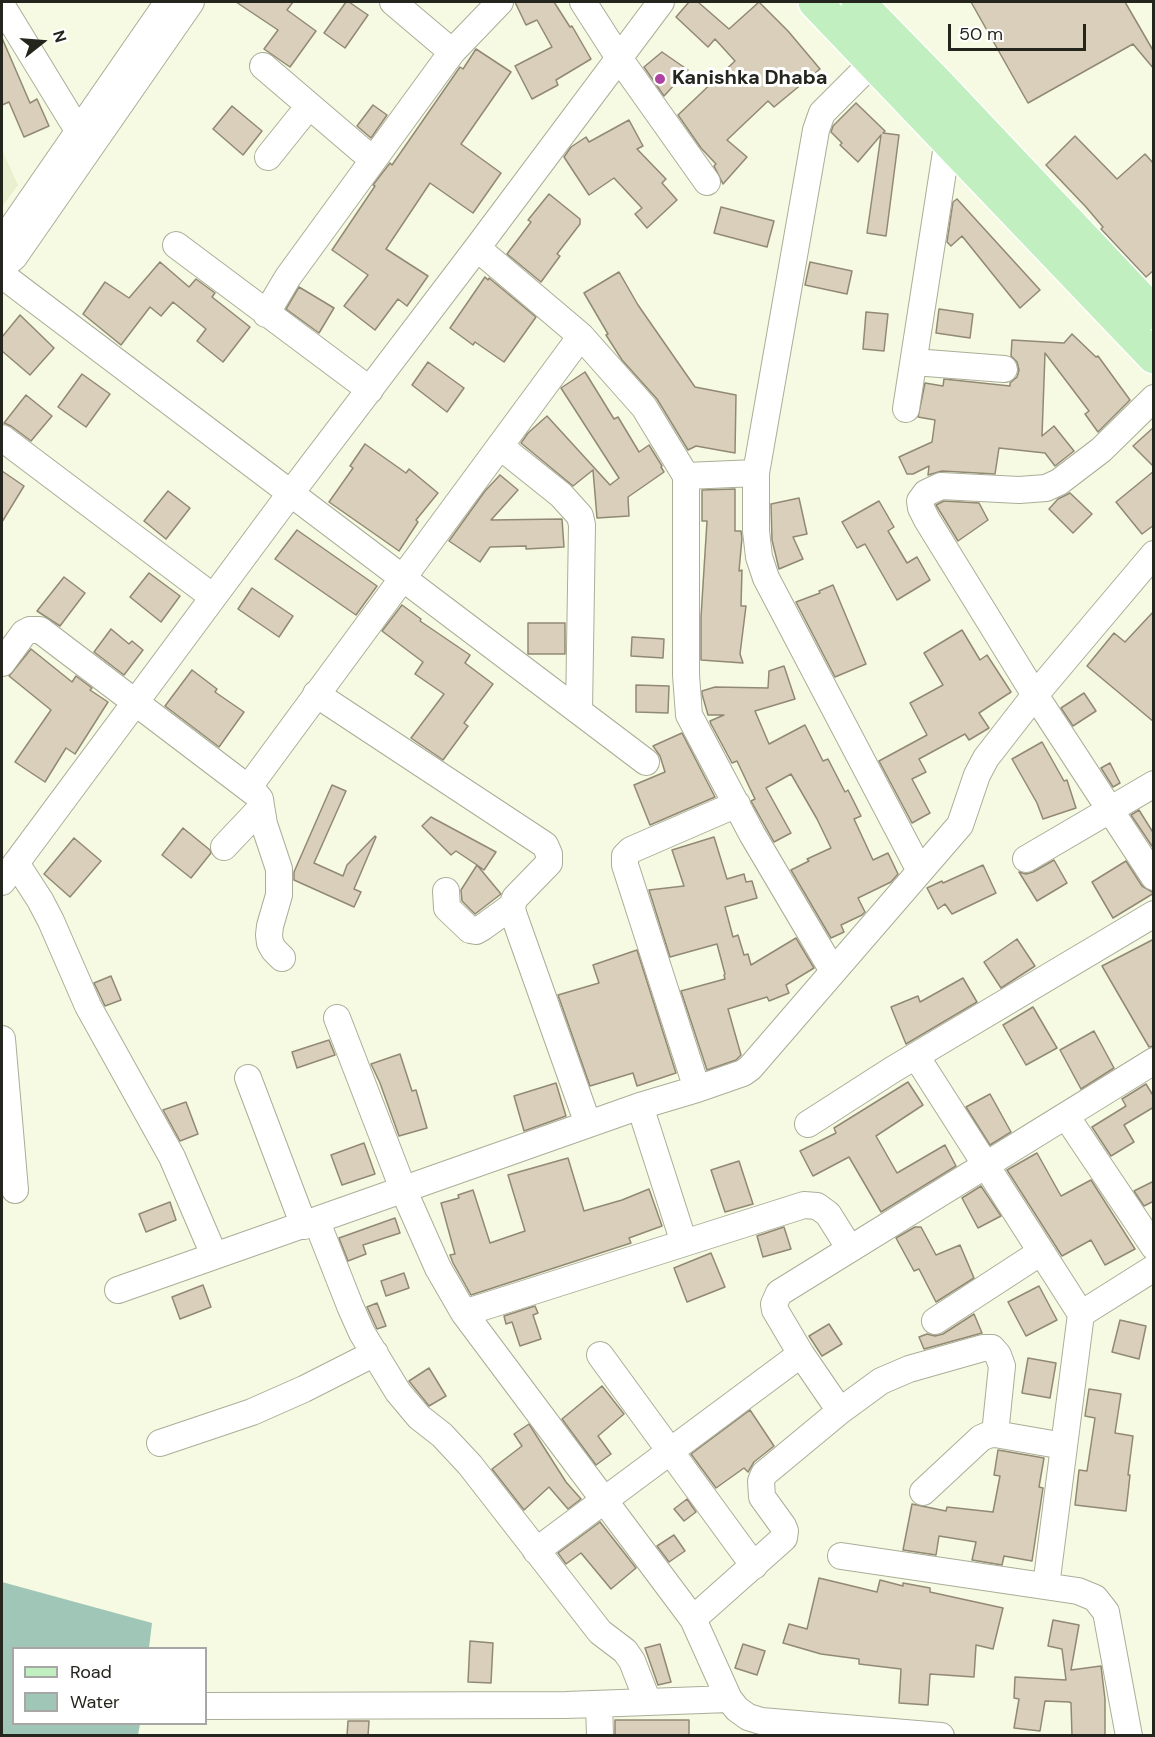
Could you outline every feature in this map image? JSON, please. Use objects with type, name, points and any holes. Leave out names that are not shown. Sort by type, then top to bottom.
[{"type":"main road","points":[[815,2],[1154,357]]},
{"type":"main road","points":[[858,2],[1154,313]]},
{"type":"street","points":[[2,266],[14,257],[155,37],[168,2]]},
{"type":"street","points":[[2,242],[79,132],[155,37],[190,2]]},
{"type":"street","points":[[393,2],[452,52]]},
{"type":"street","points":[[266,314],[288,277],[452,52],[500,2]]},
{"type":"street","points":[[583,2],[619,58],[707,182]]},
{"type":"street","points":[[214,1255],[172,1157],[88,1006],[46,910],[8,873],[661,2]]},
{"type":"street","points":[[2,6],[79,132]]},
{"type":"street","points":[[873,62],[822,113],[816,130],[756,473],[757,540],[759,557],[766,578],[920,871]]},
{"type":"street","points":[[263,66],[373,160]]},
{"type":"street","points":[[268,158],[309,106]]},
{"type":"street","points":[[906,409],[948,139]]},
{"type":"street","points":[[176,245],[370,390]]},
{"type":"street","points":[[477,248],[581,336],[644,408],[686,476],[686,675],[689,715],[752,834],[833,971]]},
{"type":"street","points":[[2,275],[646,762]]},
{"type":"street","points":[[224,847],[258,812],[255,797],[316,694],[581,336]]},
{"type":"street","points":[[914,362],[1004,369]]},
{"type":"street","points":[[1154,398],[1101,450],[1059,482],[1046,488],[1019,490],[941,486],[926,493],[920,501],[927,520],[1035,695],[1154,877]]},
{"type":"street","points":[[2,438],[213,597]]},
{"type":"street","points":[[501,447],[561,495],[580,516],[582,525],[579,711]]},
{"type":"street","points":[[686,476],[756,473]]},
{"type":"street","points":[[118,1290],[588,1124],[743,1073],[750,1068],[960,825],[977,775],[986,758],[1035,695],[1154,554]]},
{"type":"street","points":[[2,663],[24,633],[30,630],[40,630],[255,797],[279,869],[279,895],[269,935],[270,943],[282,958]]},
{"type":"street","points":[[316,694],[545,845],[549,854],[549,863],[515,898],[512,906],[515,921],[588,1124]]},
{"type":"street","points":[[1026,859],[1154,784]]},
{"type":"street","points":[[697,1089],[624,865],[625,856],[630,850],[737,804]]},
{"type":"street","points":[[446,891],[447,908],[470,930],[476,931],[483,927],[512,906]]},
{"type":"street","points":[[808,1124],[916,1056],[1154,914]]},
{"type":"street","points":[[337,1018],[403,1189],[438,1268],[464,1313],[693,1619],[729,1699],[748,1726],[761,1721],[839,1732],[941,1736]]},
{"type":"street","points":[[2,1039],[15,1190]]},
{"type":"street","points":[[916,1056],[1081,1314],[1046,1586]]},
{"type":"street","points":[[840,1411],[801,1354],[775,1310],[775,1298],[850,1249],[1152,1064]]},
{"type":"street","points":[[248,1078],[310,1224],[350,1306],[398,1392],[419,1417],[442,1435],[470,1466],[600,1632],[625,1651],[632,1661],[648,1702]]},
{"type":"street","points":[[640,1106],[684,1243]]},
{"type":"street","points":[[1066,1116],[1154,1247]]},
{"type":"street","points":[[464,1313],[804,1205],[817,1206],[828,1214],[850,1249]]},
{"type":"street","points":[[935,1320],[1041,1252]]},
{"type":"street","points":[[1081,1314],[1154,1268]]},
{"type":"street","points":[[693,1619],[784,1538],[785,1531],[762,1497],[760,1490],[764,1474],[880,1381],[894,1374],[983,1348],[992,1348],[999,1355],[1002,1366],[995,1434]]},
{"type":"street","points":[[160,1443],[261,1409],[375,1353]]},
{"type":"street","points":[[536,1551],[801,1354]]},
{"type":"street","points":[[600,1355],[753,1566]]},
{"type":"street","points":[[923,1492],[981,1438],[995,1434],[1064,1446]]},
{"type":"street","points":[[841,1556],[1078,1591],[1095,1598],[1106,1612],[1129,1736]]},
{"type":"street","points":[[207,1706],[599,1704],[729,1699]]},
{"type":"street","points":[[599,1704],[600,1736]]},
{"type":"shaded area","points":[[2,150],[18,185],[2,207]]},
{"type":"water","points":[[2,1582],[152,1623],[149,1647],[12,1647],[12,1725],[140,1725],[138,1735],[2,1735]]},
{"type":"building","points":[[236,2],[293,2],[287,10],[316,31],[290,67],[264,49],[278,30]]},
{"type":"building","points":[[346,2],[368,15],[345,48],[324,33]]},
{"type":"building","points":[[515,2],[554,2],[570,27],[572,26],[591,59],[556,80],[558,85],[532,99],[515,66],[552,47],[537,20],[526,25]]},
{"type":"building","points":[[689,2],[698,2],[729,29],[759,2],[788,31],[820,69],[774,107],[768,101],[727,140],[747,157],[723,184],[714,166],[716,164],[701,148],[678,115],[735,61],[715,39],[708,47],[676,17]]},
{"type":"building","points":[[971,2],[1125,2],[1154,52],[1154,69],[1133,44],[1028,103]]},
{"type":"building","points":[[2,38],[30,103],[37,99],[49,126],[24,137],[9,102],[2,105]]},
{"type":"building","points":[[476,49],[511,72],[461,144],[501,173],[473,213],[430,183],[386,249],[428,276],[407,306],[398,299],[375,330],[344,306],[368,275],[332,250],[375,186],[373,185],[390,163],[392,165],[460,67],[463,69]]},
{"type":"building","points":[[662,52],[688,70],[664,96],[644,67]]},
{"type":"building","points":[[856,103],[885,131],[883,133],[899,135],[886,236],[867,233],[881,135],[858,162],[840,145],[842,143],[831,132],[833,126]]},
{"type":"building","points":[[373,105],[387,115],[371,138],[357,126]]},
{"type":"building","points":[[232,106],[262,131],[243,155],[213,129]]},
{"type":"building","points":[[629,120],[643,146],[637,149],[666,179],[662,183],[677,200],[647,228],[635,214],[642,208],[614,178],[589,195],[564,157],[571,147],[586,137],[589,142]]},
{"type":"building","points":[[1075,136],[1117,179],[1145,154],[1154,164],[1154,270],[1146,277],[1101,229],[1103,227],[1086,207],[1046,165]]},
{"type":"building","points":[[549,194],[580,219],[580,224],[557,254],[560,256],[541,282],[507,254],[531,222],[528,220]]},
{"type":"building","points":[[957,199],[1040,290],[1020,308],[962,236],[951,246],[947,242],[953,202]]},
{"type":"building","points":[[721,207],[774,221],[767,247],[714,233]]},
{"type":"building","points":[[160,262],[189,287],[196,279],[215,293],[212,297],[250,327],[223,362],[197,341],[206,329],[173,302],[161,316],[150,307],[121,345],[83,314],[105,282],[129,298]]},
{"type":"building","points":[[810,262],[852,271],[847,294],[805,285]]},
{"type":"building","points":[[619,272],[638,305],[695,387],[736,395],[735,453],[696,446],[688,450],[657,399],[622,360],[584,293]]},
{"type":"building","points":[[485,277],[536,317],[504,362],[475,342],[473,345],[450,328]]},
{"type":"building","points":[[299,287],[334,308],[319,333],[286,309]]},
{"type":"building","points":[[939,309],[973,314],[970,338],[936,333]]},
{"type":"building","points":[[866,312],[888,314],[884,351],[863,349]]},
{"type":"building","points":[[20,315],[54,348],[30,375],[2,351],[2,337]]},
{"type":"building","points":[[1072,334],[1096,357],[1098,356],[1130,400],[1098,432],[1085,414],[1089,411],[1045,353],[1042,436],[1054,426],[1074,451],[1055,466],[1045,453],[999,448],[995,474],[942,471],[928,475],[929,466],[913,474],[907,474],[899,457],[932,442],[935,420],[918,417],[925,383],[943,386],[944,379],[1010,386],[1019,370],[1017,362],[1011,356],[1012,340],[1064,343]]},
{"type":"building","points":[[428,362],[464,388],[447,412],[412,385]]},
{"type":"building","points":[[585,372],[614,419],[618,417],[639,452],[649,445],[664,472],[628,497],[629,516],[597,518],[593,470],[573,486],[521,443],[528,433],[547,416],[610,485],[619,478],[561,388]]},
{"type":"building","points":[[82,374],[110,394],[86,427],[58,407]]},
{"type":"building","points":[[26,395],[52,416],[31,441],[4,423]]},
{"type":"building","points":[[1154,427],[1154,467],[1133,446]]},
{"type":"building","points":[[365,444],[406,473],[409,469],[438,493],[416,520],[418,522],[399,551],[329,502],[353,468],[350,466]]},
{"type":"building","points":[[2,471],[24,486],[2,522]]},
{"type":"building","points":[[1154,471],[1154,525],[1142,534],[1116,502]]},
{"type":"building","points":[[500,475],[518,490],[491,520],[562,519],[564,547],[526,549],[526,546],[490,547],[480,562],[449,541],[485,491]]},
{"type":"building","points":[[735,489],[735,531],[741,531],[742,538],[739,571],[742,570],[741,606],[746,606],[740,654],[743,663],[701,660],[701,617],[707,521],[702,521],[702,490]]},
{"type":"building","points":[[168,491],[190,508],[166,539],[144,521]]},
{"type":"building","points":[[1070,493],[1092,514],[1073,533],[1049,509],[1058,499]]},
{"type":"building","points":[[799,498],[807,534],[793,537],[803,559],[779,569],[772,540],[771,504]]},
{"type":"building","points":[[879,501],[894,527],[888,531],[907,563],[917,557],[930,580],[897,600],[865,544],[857,548],[842,522]]},
{"type":"building","points":[[944,501],[979,503],[988,520],[958,541],[936,505]]},
{"type":"building","points":[[297,530],[377,586],[356,615],[275,559]]},
{"type":"building","points":[[149,573],[180,596],[161,622],[130,597]]},
{"type":"building","points":[[64,577],[85,593],[60,626],[37,611]]},
{"type":"building","points":[[833,585],[866,664],[835,677],[796,602],[820,593],[819,591]]},
{"type":"building","points":[[252,588],[293,616],[279,637],[238,609]]},
{"type":"building","points":[[402,605],[421,619],[420,621],[470,655],[465,663],[493,684],[464,723],[468,726],[443,760],[411,738],[444,694],[415,674],[423,662],[382,631]]},
{"type":"building","points":[[1154,611],[1154,722],[1087,666],[1114,633],[1125,642]]},
{"type":"building","points":[[528,623],[565,623],[565,654],[528,654]]},
{"type":"building","points":[[111,629],[129,644],[132,641],[143,650],[124,675],[94,652]]},
{"type":"building","points":[[962,630],[980,660],[987,655],[1011,692],[979,713],[989,728],[969,740],[965,734],[919,759],[926,772],[912,779],[930,813],[912,823],[879,761],[927,735],[910,703],[943,685],[924,653]]},
{"type":"building","points":[[632,637],[664,639],[663,658],[631,656]]},
{"type":"building","points":[[31,649],[72,682],[76,676],[92,688],[90,690],[108,702],[75,754],[66,748],[45,782],[15,762],[51,710],[9,676]]},
{"type":"building","points":[[784,666],[795,699],[755,711],[769,744],[805,725],[823,761],[828,759],[845,792],[848,790],[861,816],[854,819],[873,860],[888,853],[898,874],[891,882],[858,898],[865,912],[841,925],[844,932],[831,938],[791,870],[809,861],[807,859],[831,848],[817,819],[791,774],[766,788],[791,833],[774,842],[751,801],[755,799],[737,761],[732,763],[711,724],[710,721],[724,715],[708,715],[702,694],[702,691],[715,687],[768,688],[769,671]]},
{"type":"building","points":[[192,670],[217,689],[215,692],[244,712],[219,747],[165,706]]},
{"type":"building","points":[[636,685],[669,686],[668,713],[636,712]]},
{"type":"building","points":[[1084,693],[1096,711],[1073,726],[1061,708]]},
{"type":"building","points":[[682,733],[715,797],[650,825],[634,785],[665,772],[660,756],[653,746]]},
{"type":"building","points":[[1042,742],[1064,781],[1067,780],[1076,808],[1043,819],[1037,803],[1012,759]]},
{"type":"building","points":[[1110,763],[1120,783],[1113,787],[1101,768]]},
{"type":"building","points":[[332,785],[346,791],[314,863],[343,876],[347,865],[376,837],[354,889],[361,892],[354,907],[294,880],[294,872]]},
{"type":"building","points":[[1139,810],[1154,834],[1154,849],[1131,815]]},
{"type":"building","points":[[431,817],[496,852],[484,870],[456,851],[451,855],[422,826]]},
{"type":"building","points":[[183,828],[211,853],[191,878],[162,855]]},
{"type":"building","points":[[714,837],[727,879],[744,874],[746,882],[752,881],[757,898],[725,907],[733,937],[738,935],[744,955],[748,954],[751,965],[796,938],[814,968],[786,985],[789,993],[769,1001],[767,997],[728,1009],[741,1055],[736,1060],[707,1070],[681,991],[725,979],[717,944],[670,957],[649,890],[684,886],[672,850]]},
{"type":"building","points":[[74,838],[101,861],[70,897],[44,874]]},
{"type":"building","points":[[1054,860],[1067,883],[1037,901],[1019,872],[1026,874],[1033,872]]},
{"type":"building","points":[[1126,861],[1142,886],[1154,893],[1113,918],[1092,882]]},
{"type":"building","points":[[477,865],[501,894],[475,914],[462,901],[461,890]]},
{"type":"building","points":[[983,865],[996,893],[952,914],[945,904],[938,909],[927,888]]},
{"type":"building","points":[[1017,939],[1035,966],[1001,988],[984,962]]},
{"type":"building","points":[[1154,939],[1154,1046],[1149,1047],[1102,966]]},
{"type":"building","points":[[637,950],[676,1073],[637,1086],[633,1073],[590,1086],[558,995],[599,983],[593,965]]},
{"type":"building","points":[[111,976],[121,1000],[105,1006],[94,983]]},
{"type":"building","points":[[963,978],[977,1002],[906,1044],[891,1007],[918,996],[920,1002]]},
{"type":"building","points":[[1033,1007],[1057,1048],[1026,1065],[1003,1025]]},
{"type":"building","points":[[1094,1031],[1114,1068],[1081,1089],[1060,1050]]},
{"type":"building","points":[[329,1040],[335,1055],[297,1068],[292,1052]]},
{"type":"building","points":[[400,1054],[412,1091],[416,1090],[427,1128],[399,1136],[371,1064]]},
{"type":"building","points":[[908,1082],[923,1105],[876,1136],[897,1173],[945,1145],[956,1166],[881,1212],[849,1157],[813,1176],[800,1151],[836,1133],[834,1128]]},
{"type":"building","points":[[556,1083],[566,1116],[524,1131],[514,1096]]},
{"type":"building","points":[[1146,1084],[1154,1097],[1154,1107],[1124,1125],[1134,1142],[1111,1156],[1092,1127],[1126,1106],[1122,1099]]},
{"type":"building","points":[[990,1094],[1011,1132],[990,1145],[966,1107]]},
{"type":"building","points":[[186,1102],[198,1134],[180,1141],[163,1110]]},
{"type":"building","points":[[364,1143],[375,1174],[342,1185],[331,1155]]},
{"type":"building","points":[[1037,1153],[1061,1196],[1091,1180],[1135,1249],[1105,1265],[1091,1240],[1062,1256],[1007,1170]]},
{"type":"building","points":[[568,1158],[584,1211],[649,1189],[662,1226],[629,1238],[631,1243],[471,1295],[450,1255],[455,1254],[441,1203],[459,1198],[458,1195],[473,1190],[490,1243],[525,1231],[508,1175]]},
{"type":"building","points":[[739,1161],[753,1204],[725,1212],[711,1170]]},
{"type":"building","points":[[1154,1181],[1154,1201],[1144,1206],[1134,1191]]},
{"type":"building","points":[[981,1186],[1001,1216],[978,1228],[962,1198]]},
{"type":"building","points":[[170,1202],[176,1220],[146,1232],[139,1214]]},
{"type":"building","points":[[395,1218],[400,1233],[363,1245],[366,1254],[348,1261],[339,1238]]},
{"type":"building","points":[[784,1227],[791,1249],[763,1257],[757,1236]]},
{"type":"building","points":[[915,1227],[921,1227],[936,1255],[960,1245],[974,1278],[936,1302],[919,1269],[914,1271],[896,1238]]},
{"type":"building","points":[[711,1253],[725,1287],[687,1302],[674,1268]]},
{"type":"building","points":[[404,1273],[409,1288],[386,1296],[381,1281]]},
{"type":"building","points":[[203,1285],[211,1307],[180,1319],[172,1297]]},
{"type":"building","points":[[1039,1286],[1057,1320],[1026,1336],[1008,1302]]},
{"type":"building","points":[[377,1303],[386,1326],[377,1329],[367,1307]]},
{"type":"building","points":[[535,1306],[538,1313],[533,1315],[541,1339],[520,1346],[512,1322],[506,1324],[504,1316]]},
{"type":"building","points":[[974,1314],[982,1333],[924,1349],[919,1337],[927,1334],[935,1336],[943,1334]]},
{"type":"building","points":[[1120,1320],[1146,1326],[1139,1359],[1112,1352]]},
{"type":"building","points":[[829,1324],[842,1344],[822,1356],[809,1336]]},
{"type":"building","points":[[1028,1358],[1056,1363],[1050,1398],[1022,1393]]},
{"type":"building","points":[[429,1368],[446,1396],[429,1406],[409,1381]]},
{"type":"building","points":[[602,1386],[624,1414],[598,1436],[611,1454],[596,1465],[562,1419]]},
{"type":"building","points":[[1089,1389],[1121,1394],[1115,1433],[1133,1436],[1126,1511],[1075,1505],[1079,1470],[1087,1471],[1095,1418],[1085,1416]]},
{"type":"building","points":[[750,1410],[774,1446],[754,1462],[748,1472],[744,1468],[716,1488],[691,1454]]},
{"type":"building","points":[[529,1424],[566,1482],[581,1499],[568,1509],[549,1487],[524,1510],[492,1469],[522,1446],[514,1434]]},
{"type":"building","points":[[998,1450],[1044,1458],[1039,1487],[1043,1488],[1032,1561],[1004,1556],[1002,1565],[972,1560],[976,1542],[939,1536],[936,1555],[903,1550],[912,1504],[946,1511],[947,1507],[993,1512],[1000,1476],[994,1475]]},
{"type":"building","points":[[687,1499],[696,1512],[684,1521],[674,1509]]},
{"type":"building","points":[[600,1522],[636,1568],[611,1589],[581,1553],[566,1564],[558,1553]]},
{"type":"building","points":[[674,1535],[685,1551],[669,1562],[657,1546]]},
{"type":"building","points":[[819,1578],[877,1592],[880,1580],[903,1586],[903,1583],[930,1588],[930,1592],[1003,1608],[993,1649],[976,1645],[974,1677],[930,1674],[928,1705],[899,1703],[901,1669],[859,1664],[859,1659],[821,1654],[783,1643],[789,1624],[807,1629]]},
{"type":"building","points":[[1053,1620],[1079,1625],[1071,1670],[1101,1666],[1105,1699],[1105,1736],[1072,1736],[1071,1703],[1069,1702],[1045,1701],[1040,1731],[1014,1728],[1019,1699],[1014,1698],[1015,1677],[1066,1680],[1062,1649],[1048,1646]]},
{"type":"building","points":[[470,1641],[493,1643],[491,1683],[468,1682]]},
{"type":"building","points":[[660,1644],[671,1682],[658,1685],[645,1648]]},
{"type":"building","points":[[743,1644],[765,1651],[757,1675],[735,1668]]},
{"type":"building","points":[[615,1720],[689,1720],[689,1736],[615,1736]]},
{"type":"building","points":[[348,1721],[369,1721],[368,1736],[347,1736]]},
{"type":"place","name":"Kanishka Dhaba","points":[[660,79]]}]
